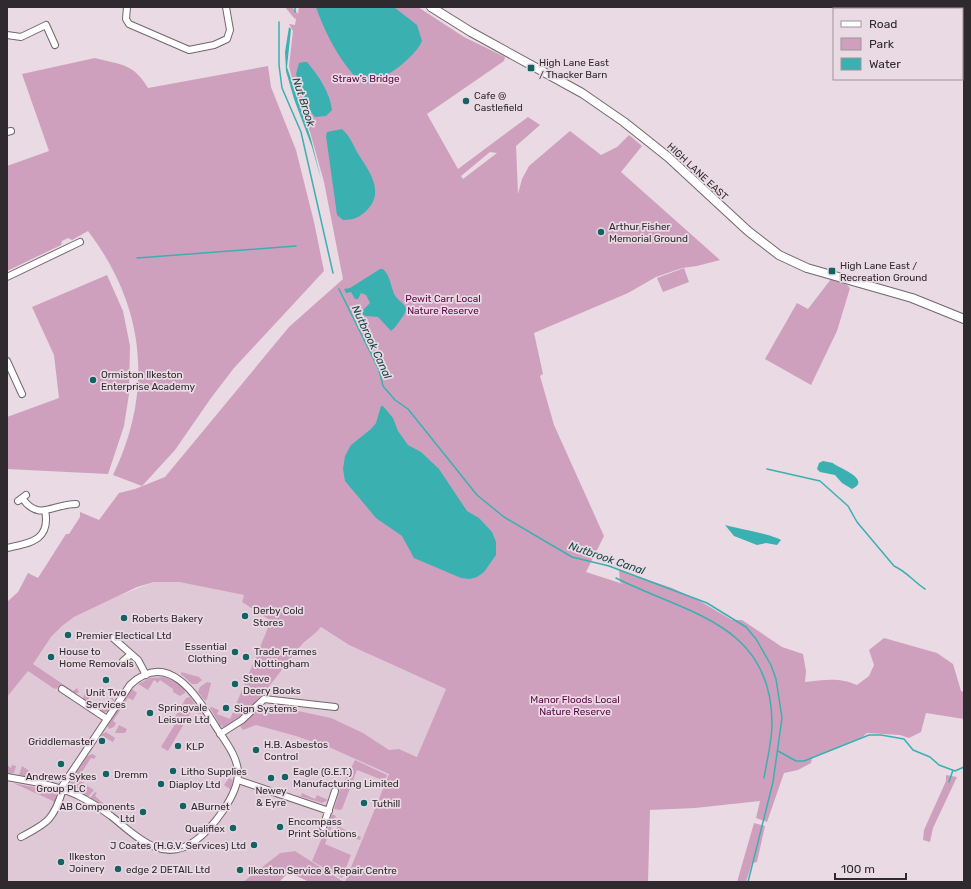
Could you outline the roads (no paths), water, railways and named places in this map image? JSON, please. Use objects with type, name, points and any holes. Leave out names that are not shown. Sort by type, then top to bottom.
[{"type":"main road","name":"HIGH LANE EAST","points":[[431,7],[476,35],[582,93],[615,115],[668,157],[748,231],[788,260],[807,268],[912,298],[964,319]]},
{"type":"street","points":[[126,7],[126,19],[129,24],[189,50],[219,44],[227,39],[230,30],[226,7]]},
{"type":"street","points":[[7,35],[21,37],[46,25],[55,45]]},
{"type":"street","points":[[7,277],[68,244],[80,242]]},
{"type":"street","points":[[7,361],[22,394]]},
{"type":"street","points":[[22,498],[32,509],[39,511],[67,501],[76,504]]},
{"type":"street","points":[[7,548],[30,543],[39,538],[47,523],[45,510]]},
{"type":"street","points":[[113,638],[140,664],[146,675]]},
{"type":"street","points":[[123,661],[131,654]]},
{"type":"street","points":[[7,777],[40,782],[62,789],[102,809],[134,836],[148,844],[161,849],[173,849],[194,842],[205,832],[230,798],[238,780],[236,762],[220,734],[186,684],[176,677],[168,674],[146,675],[130,685],[107,719],[62,789],[56,809],[50,819],[21,837]]},
{"type":"street","points":[[62,689],[107,719]]},
{"type":"street","points":[[220,734],[242,720],[264,699],[281,703],[335,707]]},
{"type":"street","points":[[238,780],[329,811]]},
{"type":"street","points":[[323,827],[335,791]]},
{"type":"water","points":[[316,7],[394,7],[417,25],[422,41],[413,55],[397,68],[380,79],[364,84],[349,69],[335,49]]},
{"type":"water","points":[[289,27],[291,29],[287,67],[311,139],[321,179],[312,147],[294,99],[286,71],[285,52]]},
{"type":"water","points":[[307,62],[316,73],[329,97],[332,110],[326,116],[315,117],[308,108],[296,74],[299,63]]},
{"type":"water","points":[[342,129],[349,137],[370,173],[375,187],[373,202],[368,209],[357,218],[343,220],[337,215],[326,136],[327,132]]},
{"type":"water","points":[[380,269],[383,269],[387,274],[395,296],[403,304],[406,310],[405,314],[391,331],[378,317],[366,316],[354,311],[354,309],[363,310],[370,303],[366,295],[361,293],[358,299],[355,299],[351,292],[346,293],[344,289],[350,288]]},
{"type":"water","points":[[381,406],[383,406],[393,418],[398,431],[408,445],[421,452],[439,469],[467,511],[479,518],[492,532],[496,542],[496,555],[484,572],[477,577],[470,579],[461,578],[414,558],[402,536],[376,518],[345,481],[343,469],[345,456],[351,445],[371,429],[376,423]]},
{"type":"water","points":[[823,461],[833,463],[852,474],[858,481],[857,485],[852,489],[842,483],[835,475],[820,472],[817,469],[819,463]]},
{"type":"water","points":[[725,525],[781,540],[777,545],[766,543],[757,545],[734,536]]},
{"type":"waterway","name":"Nut Brook","points":[[295,7],[295,12]]},
{"type":"waterway","name":"Nutbrook Canal","points":[[279,22],[279,65],[282,88],[301,132],[333,273]]},
{"type":"waterway","points":[[137,258],[296,246]]},
{"type":"waterway","name":"Nutbrook Canal","points":[[339,289],[379,370],[383,386],[395,400],[408,409],[477,495],[504,517],[572,557],[609,566],[707,603],[746,627],[756,639],[771,665],[776,679],[782,718],[773,782],[748,882]]},
{"type":"waterway","points":[[767,469],[820,481],[848,506],[857,522],[894,566],[925,589]]},
{"type":"waterway","points":[[616,578],[697,613],[721,627],[741,643],[758,664],[768,690],[772,724],[764,778]]},
{"type":"waterway","points":[[778,751],[796,761],[804,761],[869,735],[881,735],[904,739],[913,750],[930,757],[939,765],[955,771],[964,767]]},
{"type":"waterway","points":[[949,782],[953,770]]},
{"type":"place","name":"High Lane East / Thacker Barn","points":[[531,68]]},
{"type":"place","name":"Cafe @ Castlefield","points":[[466,101]]},
{"type":"place","name":"Arthur Fisher Memorial Ground","points":[[601,232]]},
{"type":"place","name":"High Lane East / Recreation Ground","points":[[832,271]]},
{"type":"place","name":"Ormiston Ilkeston Enterprise Academy","points":[[93,380]]},
{"type":"place","name":"Derby Cold Stores","points":[[245,616]]},
{"type":"place","name":"Roberts Bakery","points":[[124,618]]},
{"type":"place","name":"Premier Electical Ltd","points":[[68,635]]},
{"type":"place","name":"Essential Clothing","points":[[235,652]]},
{"type":"place","name":"House to Home Removals","points":[[51,657]]},
{"type":"place","name":"Trade Frames Nottingham","points":[[246,657]]},
{"type":"place","name":"Unit Two Services","points":[[106,680]]},
{"type":"place","name":"Steve Deery Books","points":[[235,684]]},
{"type":"place","name":"Sign Systems","points":[[226,708]]},
{"type":"place","name":"Springvale Leisure Ltd","points":[[150,713]]},
{"type":"place","name":"Griddlemaster","points":[[102,741]]},
{"type":"place","name":"KLP","points":[[178,746]]},
{"type":"place","name":"H.B. Asbestos Control","points":[[256,750]]},
{"type":"place","name":"Andrews Sykes Group PLC","points":[[61,764]]},
{"type":"place","name":"Litho Supplies","points":[[173,771]]},
{"type":"place","name":"Dremm","points":[[106,774]]},
{"type":"place","name":"Eagle (G.E.T.) Manufacturing Limited","points":[[285,777]]},
{"type":"place","name":"Newey & Eyre","points":[[271,778]]},
{"type":"place","name":"Diaploy Ltd","points":[[161,784]]},
{"type":"place","name":"Tuthill","points":[[364,803]]},
{"type":"place","name":"ABurnet","points":[[183,806]]},
{"type":"place","name":"AB Components Ltd","points":[[143,812]]},
{"type":"place","name":"Encompass Print Solutions","points":[[280,827]]},
{"type":"place","name":"Qualiflex","points":[[233,828]]},
{"type":"place","name":"J Coates (H.G.V. Services) Ltd","points":[[254,845]]},
{"type":"place","name":"Ilkeston Joinery","points":[[61,862]]},
{"type":"place","name":"edge 2 DETAIL Ltd","points":[[118,869]]},
{"type":"place","name":"Ilkeston Service & Repair Centre","points":[[240,870]]},
{"type":"park label","name":"Straw's Bridge","points":[[366,78]]},
{"type":"park label","name":"Pewit Carr Local Nature Reserve","points":[[443,304]]},
{"type":"park label","name":"Manor Floods Local Nature Reserve","points":[[575,704]]}]
